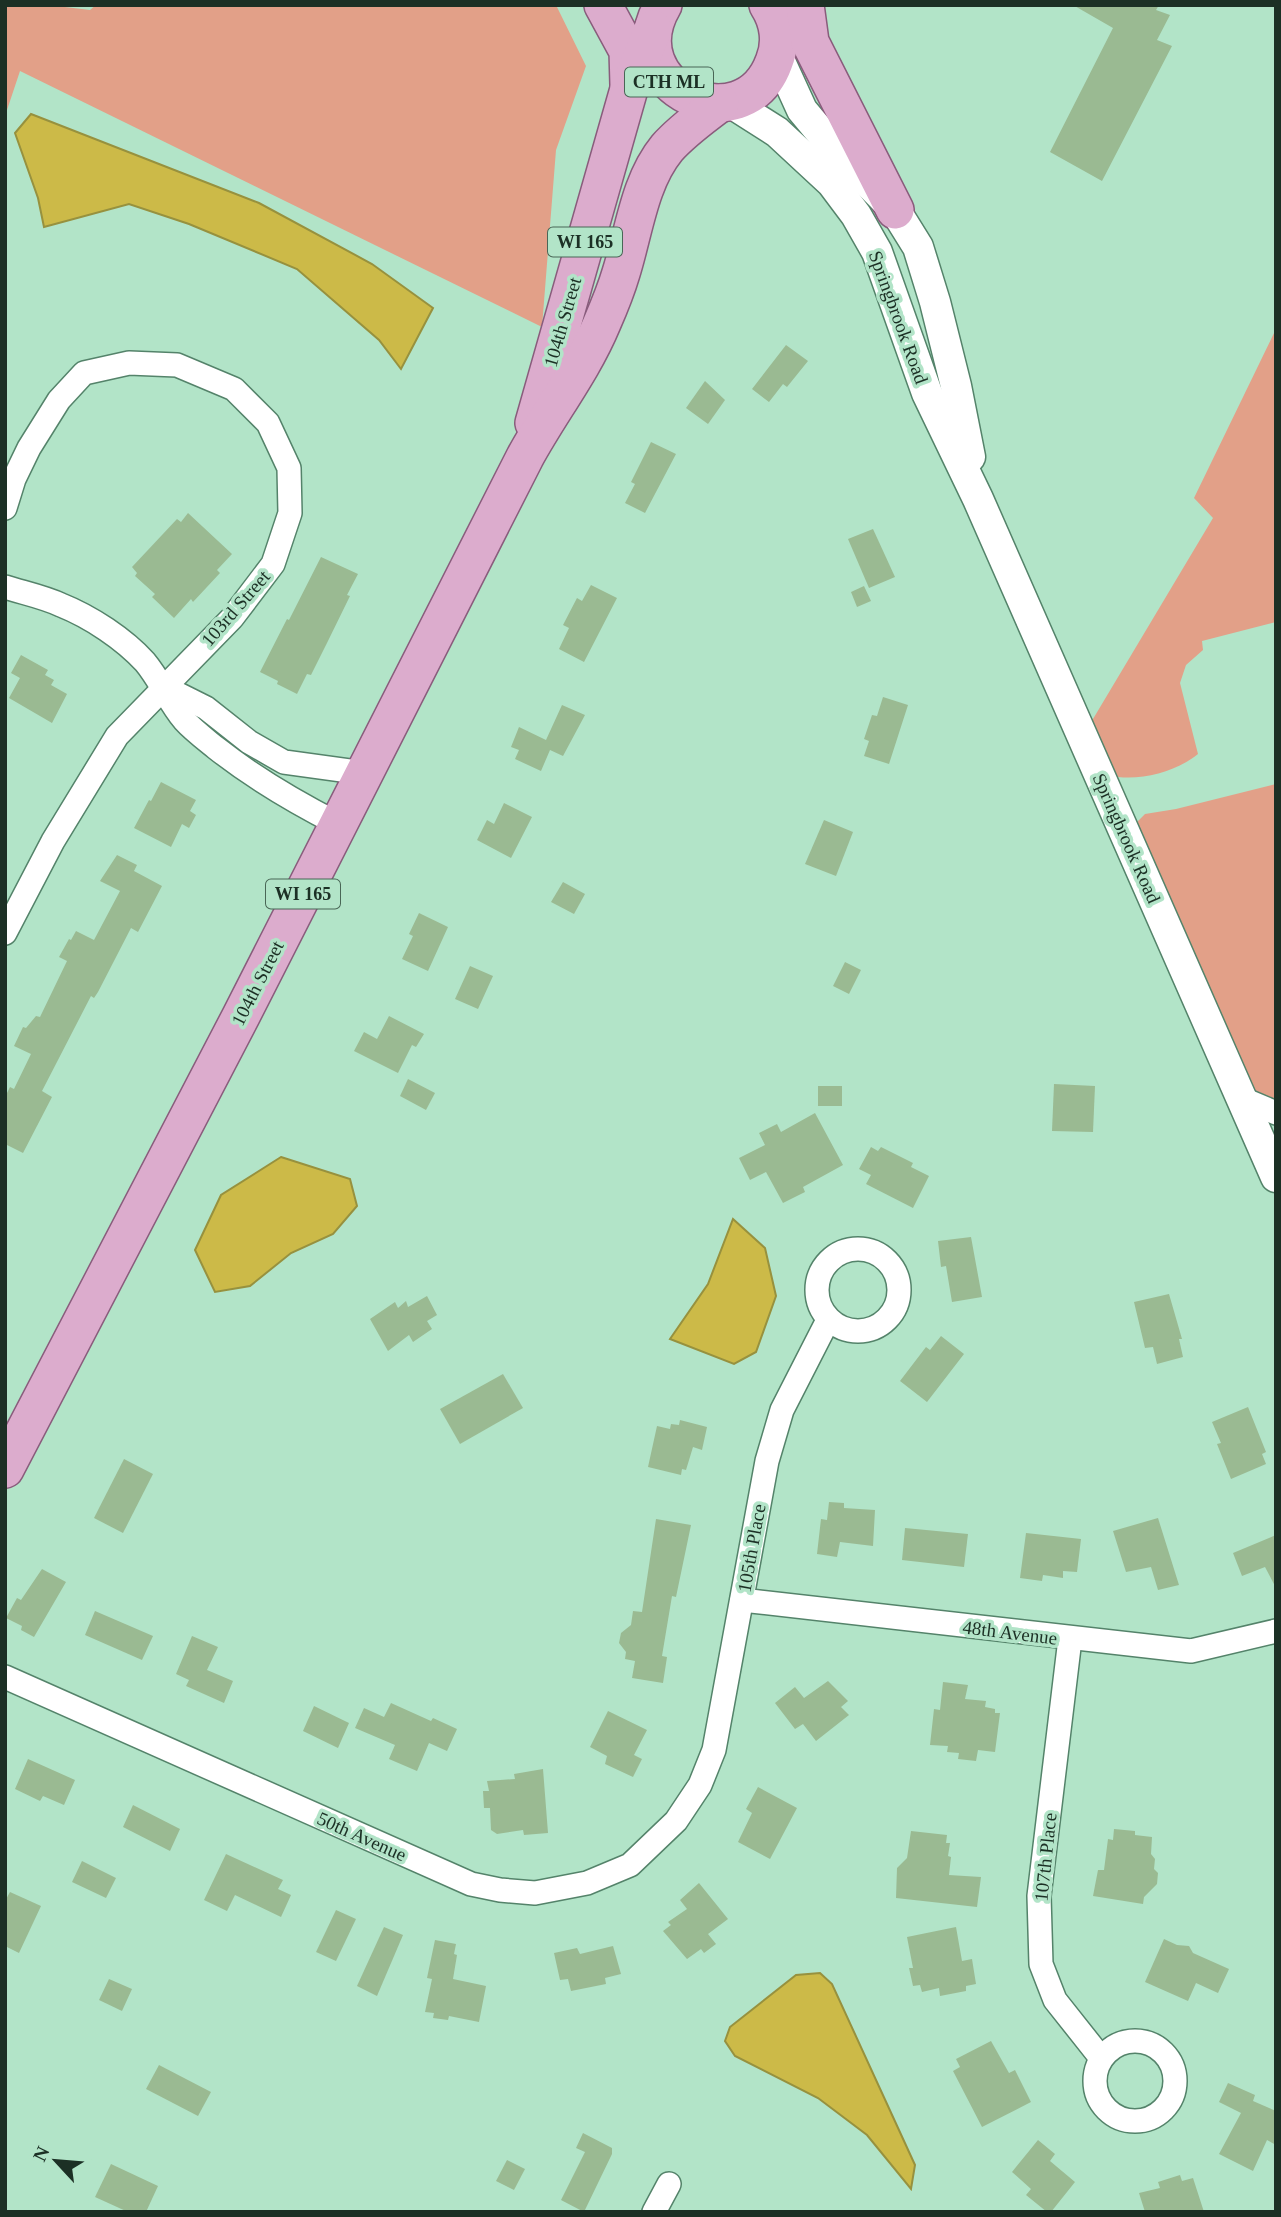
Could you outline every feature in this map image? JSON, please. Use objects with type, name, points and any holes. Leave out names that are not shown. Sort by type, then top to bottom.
[{"type":"main road","points":[[603,5],[628,51],[629,89]]},
{"type":"main road","points":[[805,5],[810,42],[895,209]]},
{"type":"main road","name":"104th Street","points":[[525,457],[629,89],[656,14]]},
{"type":"main road","name":"CTH ML","points":[[656,14],[653,51],[660,72],[674,88],[693,100],[725,103]]},
{"type":"main road","name":"WI 165","points":[[725,103],[747,96],[761,85],[771,71],[779,25]]},
{"type":"main road","name":"104th Street","points":[[5,1469],[525,457],[580,372],[621,275],[649,180],[665,150],[685,130],[725,103]]},
{"type":"street","name":"Springbrook Road","points":[[779,25],[802,110],[832,146],[895,209],[918,247],[956,386],[978,499]]},
{"type":"street","name":"Springbrook Road","points":[[725,103],[778,132],[832,183],[856,215],[877,252],[927,393],[978,499],[1276,1177]]},
{"type":"street","name":"103rd Street","points":[[5,508],[14,479],[59,400],[84,373],[129,363],[177,365],[234,389],[268,423],[289,467],[290,513],[273,564],[232,618],[117,736],[50,846],[5,933]]},
{"type":"street","points":[[5,587],[61,605],[118,639],[144,661],[183,719],[209,742],[272,788],[338,824]]},
{"type":"street","points":[[164,687],[206,708],[249,743],[284,762],[364,773]]},
{"type":"street","points":[[1243,1099],[1276,1113]]},
{"type":"street","name":"105th Place","points":[[700,1785],[714,1750],[767,1461],[782,1410],[828,1320]]},
{"type":"street","name":"48th Avenue","points":[[742,1600],[1191,1651],[1276,1631]]},
{"type":"street","name":"107th Place","points":[[1070,1639],[1040,1896],[1041,1964],[1055,2000],[1101,2058]]},
{"type":"street","name":"50th Avenue","points":[[5,1677],[471,1884],[500,1890],[535,1893],[562,1889],[587,1883],[630,1865],[677,1821],[700,1785]]},
{"type":"street","points":[[654,2212],[669,2184]]},
{"type":"shaded area","points":[[5,5],[48,5],[90,10],[96,5],[556,5],[586,66],[556,150],[542,327],[20,71],[5,116]]},
{"type":"shaded area","points":[[31,114],[259,203],[372,264],[433,308],[401,369],[379,340],[297,269],[189,224],[129,204],[44,227],[38,198],[15,133]]},
{"type":"shaded area","points":[[1276,329],[1276,622],[1202,641],[1203,650],[1186,665],[1180,683],[1198,754],[1160,773],[1118,777],[1090,724],[1213,518],[1194,498]]},
{"type":"shaded area","points":[[1276,784],[1276,1113],[1243,1099],[1132,827],[1145,814]]},
{"type":"shaded area","points":[[281,1157],[350,1179],[357,1206],[333,1234],[291,1253],[250,1286],[215,1292],[195,1250],[221,1195]]},
{"type":"shaded area","points":[[733,1219],[765,1248],[776,1296],[756,1352],[734,1364],[670,1339],[708,1284]]},
{"type":"shaded area","points":[[820,1973],[832,1984],[915,2165],[911,2189],[867,2135],[818,2098],[735,2056],[725,2041],[730,2027],[796,1975]]},
{"type":"building","points":[[1073,5],[1159,5],[1156,10],[1170,15],[1157,40],[1172,46],[1102,181],[1050,152],[1113,28]]},
{"type":"building","points":[[786,345],[808,361],[787,387],[783,384],[769,402],[752,389]]},
{"type":"building","points":[[705,381],[725,400],[708,424],[686,408]]},
{"type":"building","points":[[651,442],[676,454],[645,513],[625,503],[635,484],[631,482]]},
{"type":"building","points":[[188,513],[232,554],[217,570],[220,573],[174,618],[152,597],[155,594],[135,576],[137,573],[132,567],[177,519],[181,522]]},
{"type":"building","points":[[873,529],[895,577],[869,588],[848,539]]},
{"type":"building","points":[[321,557],[358,574],[311,675],[307,674],[297,694],[260,672]]},
{"type":"building","points":[[591,585],[617,598],[584,662],[559,649],[569,628],[563,625],[577,598],[582,601]]},
{"type":"building","points":[[864,586],[871,601],[857,607],[851,592]]},
{"type":"building","points":[[21,655],[48,670],[45,675],[54,680],[51,685],[67,694],[52,723],[9,698],[20,678],[11,673]]},
{"type":"building","points":[[883,697],[908,705],[889,764],[864,756],[869,741],[864,739],[872,715],[877,716]]},
{"type":"building","points":[[562,705],[585,715],[563,756],[550,750],[541,771],[515,759],[519,750],[511,747],[519,727],[546,740]]},
{"type":"building","points":[[161,782],[196,800],[190,811],[196,815],[189,828],[182,824],[171,847],[134,828]]},
{"type":"building","points":[[504,803],[532,817],[511,858],[477,840],[487,820],[494,824]]},
{"type":"building","points":[[824,820],[853,832],[836,876],[805,864]]},
{"type":"building","points":[[117,855],[137,865],[134,871],[162,886],[138,932],[131,928],[98,992],[94,998],[91,996],[42,1091],[52,1097],[23,1153],[5,1144],[5,1097],[10,1087],[14,1089],[31,1054],[14,1046],[23,1027],[26,1028],[36,1016],[40,1017],[67,961],[59,957],[69,939],[71,940],[76,931],[94,940],[120,891],[100,881]]},
{"type":"building","points":[[563,882],[585,894],[574,914],[551,902]]},
{"type":"building","points":[[419,913],[448,927],[428,971],[402,959],[413,936],[409,934]]},
{"type":"building","points":[[845,962],[861,970],[849,994],[833,986]]},
{"type":"building","points":[[470,966],[493,976],[478,1009],[455,999]]},
{"type":"building","points":[[389,1016],[424,1034],[416,1047],[412,1045],[398,1073],[354,1051],[364,1032],[377,1039]]},
{"type":"building","points":[[408,1079],[435,1093],[426,1110],[400,1096]]},
{"type":"building","points":[[1054,1084],[1095,1086],[1093,1132],[1052,1131]]},
{"type":"building","points":[[818,1086],[842,1086],[842,1106],[818,1106]]},
{"type":"building","points":[[815,1113],[843,1165],[803,1187],[805,1192],[783,1203],[766,1172],[750,1180],[739,1158],[765,1145],[759,1133],[777,1124],[781,1132]]},
{"type":"building","points":[[871,1147],[878,1151],[881,1147],[913,1163],[911,1167],[929,1176],[913,1208],[866,1184],[871,1175],[859,1169]]},
{"type":"building","points":[[971,1237],[982,1297],[952,1302],[946,1266],[941,1267],[938,1241]]},
{"type":"building","points":[[1169,1294],[1182,1339],[1179,1339],[1183,1357],[1157,1364],[1153,1347],[1145,1348],[1134,1302]]},
{"type":"building","points":[[427,1296],[437,1315],[427,1321],[432,1329],[413,1342],[409,1335],[388,1351],[370,1319],[395,1302],[398,1308],[406,1301],[408,1307]]},
{"type":"building","points":[[941,1336],[964,1354],[927,1402],[900,1381],[926,1347],[930,1350]]},
{"type":"building","points":[[503,1374],[523,1408],[460,1444],[440,1409]]},
{"type":"building","points":[[1248,1407],[1266,1452],[1262,1454],[1266,1464],[1231,1479],[1217,1444],[1221,1443],[1212,1422]]},
{"type":"building","points":[[680,1420],[707,1427],[702,1450],[693,1447],[686,1470],[682,1469],[681,1475],[648,1467],[657,1426],[670,1429],[671,1424],[679,1425]]},
{"type":"building","points":[[124,1459],[153,1474],[123,1533],[94,1518]]},
{"type":"building","points":[[829,1502],[844,1503],[844,1508],[875,1510],[873,1546],[840,1542],[837,1557],[817,1554],[821,1519],[827,1520]]},
{"type":"building","points":[[1158,1518],[1179,1585],[1158,1590],[1151,1567],[1126,1572],[1113,1531]]},
{"type":"building","points":[[656,1519],[691,1525],[676,1597],[672,1596],[662,1656],[667,1657],[663,1683],[632,1678],[635,1661],[625,1659],[626,1652],[619,1643],[621,1633],[631,1625],[633,1611],[642,1612]]},
{"type":"building","points":[[905,1528],[968,1534],[964,1567],[902,1560]]},
{"type":"building","points":[[1026,1533],[1081,1539],[1077,1572],[1063,1571],[1063,1578],[1043,1575],[1042,1581],[1020,1578]]},
{"type":"building","points":[[1276,1535],[1276,1588],[1265,1567],[1242,1576],[1233,1553]]},
{"type":"building","points":[[42,1569],[66,1582],[34,1637],[21,1630],[22,1626],[6,1618],[17,1598],[21,1600]]},
{"type":"building","points":[[95,1611],[153,1636],[142,1660],[85,1635]]},
{"type":"building","points":[[192,1636],[218,1647],[207,1670],[233,1681],[224,1703],[186,1686],[189,1680],[176,1674]]},
{"type":"building","points":[[828,1681],[848,1701],[841,1707],[849,1715],[816,1741],[803,1724],[795,1729],[775,1703],[795,1687],[804,1698]]},
{"type":"building","points":[[943,1682],[968,1685],[965,1699],[986,1701],[985,1707],[1000,1713],[995,1752],[978,1750],[976,1761],[958,1759],[959,1753],[947,1752],[948,1746],[930,1745],[934,1709],[940,1710]]},
{"type":"building","points":[[391,1703],[457,1729],[447,1751],[429,1743],[417,1771],[389,1759],[395,1745],[355,1728],[364,1708],[384,1717]]},
{"type":"building","points":[[314,1706],[349,1723],[338,1748],[303,1731]]},
{"type":"building","points":[[608,1711],[647,1730],[634,1755],[642,1759],[633,1777],[605,1764],[607,1756],[590,1747]]},
{"type":"building","points":[[28,1759],[75,1780],[64,1805],[43,1796],[40,1801],[15,1789]]},
{"type":"building","points":[[543,1769],[548,1833],[524,1835],[523,1830],[497,1834],[491,1830],[490,1808],[484,1808],[483,1791],[489,1791],[487,1781],[515,1779],[514,1774]]},
{"type":"building","points":[[758,1787],[797,1808],[770,1859],[738,1842],[752,1813],[746,1809]]},
{"type":"building","points":[[133,1805],[180,1829],[170,1851],[123,1827]]},
{"type":"building","points":[[1114,1829],[1135,1831],[1135,1835],[1152,1837],[1151,1854],[1155,1859],[1154,1869],[1158,1873],[1157,1884],[1144,1897],[1143,1904],[1093,1896],[1098,1870],[1104,1870],[1108,1839],[1113,1840]]},
{"type":"building","points":[[911,1831],[947,1835],[946,1843],[950,1843],[948,1856],[951,1857],[949,1875],[981,1877],[977,1907],[896,1898],[897,1868],[907,1858]]},
{"type":"building","points":[[226,1854],[283,1880],[278,1889],[291,1895],[281,1917],[235,1895],[227,1911],[204,1900]]},
{"type":"building","points":[[82,1861],[116,1878],[106,1898],[72,1882]]},
{"type":"building","points":[[699,1883],[728,1919],[708,1934],[716,1944],[704,1953],[701,1949],[687,1959],[663,1931],[671,1925],[668,1922],[687,1909],[680,1900]]},
{"type":"building","points":[[10,1892],[41,1906],[19,1953],[5,1946],[5,1901]]},
{"type":"building","points":[[336,1910],[356,1919],[336,1961],[316,1952]]},
{"type":"building","points":[[384,1927],[403,1935],[377,1996],[357,1986]]},
{"type":"building","points":[[956,1927],[962,1961],[972,1959],[976,1984],[966,1986],[966,1991],[940,1996],[939,1988],[922,1992],[920,1985],[913,1986],[909,1968],[913,1968],[907,1937]]},
{"type":"building","points":[[1164,1939],[1177,1945],[1189,1946],[1193,1953],[1229,1969],[1218,1993],[1196,1983],[1188,2001],[1145,1982]]},
{"type":"building","points":[[435,1940],[456,1944],[453,1979],[486,1986],[479,2022],[449,2016],[448,2020],[433,2018],[434,2013],[425,2012],[432,1979],[427,1978]]},
{"type":"building","points":[[613,1946],[621,1974],[605,1978],[606,1984],[571,1991],[568,1979],[560,1980],[554,1953],[577,1948],[580,1954]]},
{"type":"building","points":[[109,1979],[132,1989],[122,2011],[99,2000]]},
{"type":"building","points":[[991,2041],[1009,2073],[1015,2070],[1031,2102],[982,2127],[953,2071],[960,2067],[956,2059]]},
{"type":"building","points":[[159,2065],[211,2092],[198,2116],[146,2089]]},
{"type":"building","points":[[1228,2083],[1255,2095],[1253,2101],[1276,2111],[1276,2145],[1267,2140],[1253,2171],[1219,2154],[1241,2113],[1219,2102]]},
{"type":"building","points":[[583,2133],[612,2148],[612,2154],[584,2212],[561,2200],[585,2152],[576,2148]]},
{"type":"building","points":[[1038,2140],[1055,2154],[1050,2161],[1075,2182],[1051,2212],[1047,2212],[1026,2195],[1031,2189],[1012,2172]]},
{"type":"building","points":[[507,2160],[525,2169],[514,2190],[496,2181]]},
{"type":"building","points":[[111,2164],[158,2186],[146,2212],[128,2212],[95,2197]]},
{"type":"building","points":[[1180,2175],[1182,2181],[1193,2178],[1204,2212],[1145,2212],[1139,2193],[1160,2188],[1158,2182]]}]
